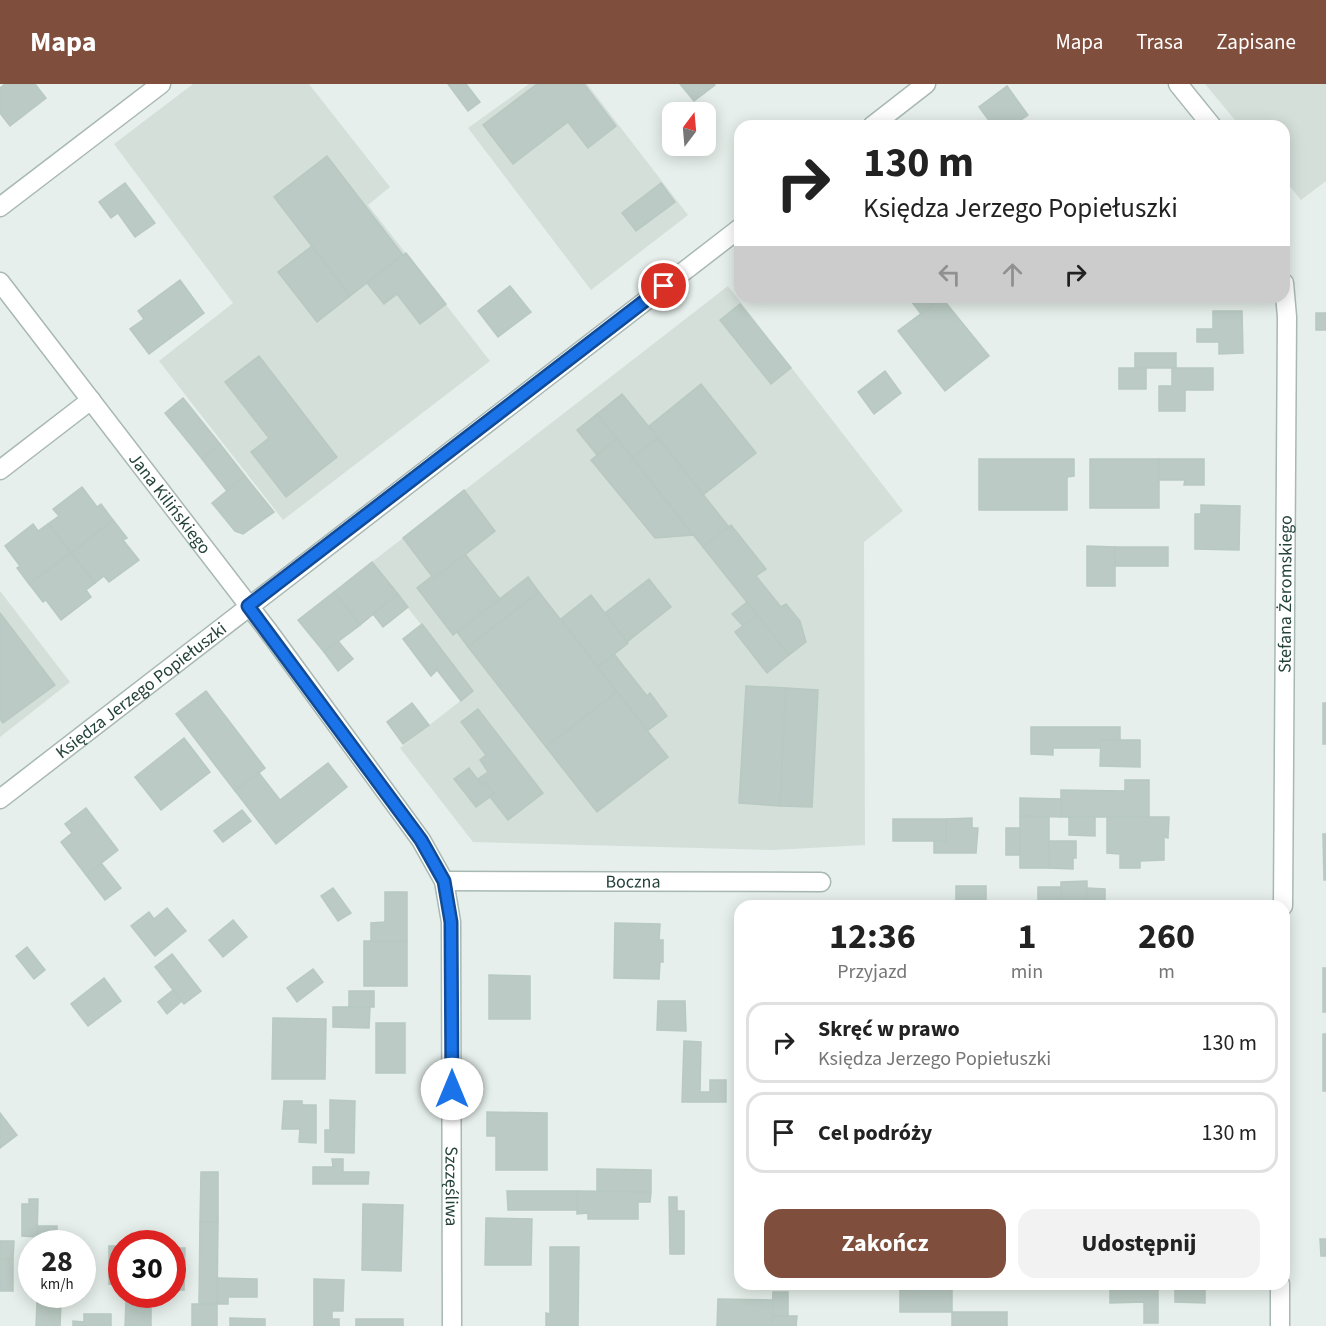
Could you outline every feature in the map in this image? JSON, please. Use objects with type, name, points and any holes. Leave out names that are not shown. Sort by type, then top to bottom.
[{"type":"street","points":[[0,207],[161,84]]},
{"type":"street","points":[[880,120],[926,84]]},
{"type":"street","points":[[1178,84],[1207,120]]},
{"type":"street","name":"Księdza Jerzego Popiełuszki","points":[[0,799],[734,233]]},
{"type":"street","name":"Jana Kilińskiego","points":[[0,282],[248,606]]},
{"type":"street","name":"Stefana Żeromskiego","points":[[1283,900],[1285,303]]},
{"type":"street","points":[[0,470],[91,400]]},
{"type":"street","name":"Szczęśliwa","points":[[248,606],[421,840],[444,881],[451,922],[452,1326]]},
{"type":"street","name":"Boczna","points":[[444,881],[821,882]]},
{"type":"street","points":[[1280,1290],[1280,1326]]},
{"type":"shaded area","points":[[193,84],[309,84],[390,187],[368,205],[490,361],[283,520],[159,361],[233,303],[114,144]]},
{"type":"shaded area","points":[[529,84],[587,84],[688,215],[591,290],[468,128]]},
{"type":"shaded area","points":[[1205,84],[1326,84],[1326,181],[1301,200],[1290,186],[1290,120],[1235,120]]},
{"type":"shaded area","points":[[728,286],[734,294],[734,303],[741,303],[903,511],[864,542],[865,845],[774,850],[473,842],[400,748],[473,691],[372,562]]},
{"type":"shaded area","points":[[0,591],[70,682],[0,737]]},
{"type":"building","points":[[5,84],[35,84],[46,98],[10,126],[0,113],[0,88]]},
{"type":"building","points":[[448,84],[466,84],[480,102],[468,111]]},
{"type":"building","points":[[537,84],[584,84],[616,126],[588,148],[568,122],[513,164],[483,125]]},
{"type":"building","points":[[680,84],[714,84],[715,85],[694,101]]},
{"type":"building","points":[[1007,86],[1028,115],[1021,120],[989,120],[979,107]]},
{"type":"building","points":[[327,156],[403,255],[350,296],[274,197]]},
{"type":"building","points":[[125,183],[155,223],[135,237],[118,213],[111,218],[99,202]]},
{"type":"building","points":[[661,183],[675,202],[636,231],[622,213]]},
{"type":"building","points":[[312,246],[350,296],[317,322],[278,272]]},
{"type":"building","points":[[406,253],[446,304],[420,324],[397,294],[384,304],[367,283]]},
{"type":"building","points":[[180,280],[204,313],[149,354],[130,329],[144,319],[138,311]]},
{"type":"building","points":[[510,286],[531,312],[498,337],[478,311]]},
{"type":"building","points":[[913,303],[935,303],[921,314]]},
{"type":"building","points":[[935,303],[946,303],[989,356],[945,391],[898,331]]},
{"type":"building","points":[[740,304],[791,368],[771,384],[720,320]]},
{"type":"building","points":[[1213,311],[1242,311],[1243,353],[1219,354],[1219,342],[1197,342],[1197,329],[1213,329]]},
{"type":"building","points":[[1316,313],[1326,313],[1326,330],[1316,330]]},
{"type":"building","points":[[1135,353],[1176,353],[1176,368],[1135,368]]},
{"type":"building","points":[[259,356],[337,457],[286,497],[251,452],[269,438],[225,382]]},
{"type":"building","points":[[1119,368],[1146,368],[1146,389],[1119,389]]},
{"type":"building","points":[[1172,368],[1213,368],[1213,390],[1185,390],[1185,411],[1159,411],[1159,386],[1172,386]]},
{"type":"building","points":[[885,371],[901,393],[874,414],[858,392]]},
{"type":"building","points":[[701,384],[756,453],[703,495],[649,426]]},
{"type":"building","points":[[622,394],[658,438],[632,458],[597,414]]},
{"type":"building","points":[[183,398],[220,444],[202,459],[165,413]]},
{"type":"building","points":[[597,414],[617,439],[597,455],[577,430]]},
{"type":"building","points":[[658,438],[729,527],[703,547],[632,458]]},
{"type":"building","points":[[617,439],[693,535],[655,538],[591,460]]},
{"type":"building","points":[[220,444],[245,476],[227,491],[202,459]]},
{"type":"building","points":[[979,459],[1074,459],[1074,476],[1067,477],[1067,510],[979,510]]},
{"type":"building","points":[[1090,459],[1159,459],[1159,508],[1090,508]]},
{"type":"building","points":[[1159,459],[1204,459],[1204,485],[1184,485],[1185,480],[1159,480]]},
{"type":"building","points":[[245,476],[274,512],[243,534],[235,531],[212,503]]},
{"type":"building","points":[[82,487],[97,507],[101,504],[113,520],[71,553],[48,524],[59,516],[53,509]]},
{"type":"building","points":[[464,490],[495,531],[434,579],[403,538]]},
{"type":"building","points":[[1201,505],[1240,506],[1239,550],[1195,549],[1195,514],[1201,514]]},
{"type":"building","points":[[113,520],[127,538],[123,540],[139,560],[109,582],[104,576],[95,583],[71,553]]},
{"type":"building","points":[[33,524],[38,531],[48,524],[71,553],[29,584],[17,568],[20,566],[5,546]]},
{"type":"building","points":[[731,525],[766,569],[756,576],[781,607],[786,604],[800,621],[806,642],[789,655],[703,547]]},
{"type":"building","points":[[1087,546],[1115,547],[1115,586],[1087,586]]},
{"type":"building","points":[[1115,547],[1168,547],[1168,566],[1115,566]]},
{"type":"building","points":[[71,553],[95,583],[86,590],[91,597],[61,620],[46,600],[43,602],[29,584]]},
{"type":"building","points":[[465,554],[500,599],[453,635],[417,588],[432,576],[434,579]]},
{"type":"building","points":[[372,562],[398,594],[360,625],[334,592]]},
{"type":"building","points":[[528,577],[539,592],[468,647],[457,632]]},
{"type":"building","points":[[649,579],[671,607],[627,642],[605,613]]},
{"type":"building","points":[[334,592],[360,625],[324,652],[298,620]]},
{"type":"building","points":[[539,592],[617,692],[546,747],[468,647]]},
{"type":"building","points":[[398,594],[408,607],[383,627],[373,614]]},
{"type":"building","points":[[591,595],[628,643],[598,667],[561,619]]},
{"type":"building","points":[[747,602],[757,615],[743,626],[732,614]]},
{"type":"building","points":[[0,613],[55,685],[3,723],[0,719]]},
{"type":"building","points":[[757,615],[789,655],[767,673],[735,632]]},
{"type":"building","points":[[422,624],[473,691],[461,701],[437,670],[431,676],[403,639]]},
{"type":"building","points":[[338,641],[353,659],[338,671],[324,652]]},
{"type":"building","points":[[614,654],[647,696],[650,693],[667,716],[647,731],[598,667]]},
{"type":"building","points":[[746,686],[786,688],[780,806],[739,803]]},
{"type":"building","points":[[786,688],[818,690],[812,807],[780,806]]},
{"type":"building","points":[[206,691],[265,768],[235,791],[176,714]]},
{"type":"building","points":[[617,692],[668,757],[597,812],[546,747]]},
{"type":"building","points":[[412,703],[429,725],[403,744],[387,722]]},
{"type":"building","points":[[1323,703],[1326,703],[1326,744],[1323,744]]},
{"type":"building","points":[[478,709],[543,793],[508,820],[490,797],[494,794],[485,782],[481,784],[478,779],[488,772],[480,760],[486,755],[461,722]]},
{"type":"building","points":[[1031,727],[1120,727],[1120,740],[1101,740],[1101,748],[1053,748],[1053,755],[1031,754]]},
{"type":"building","points":[[184,738],[210,772],[161,810],[135,777]]},
{"type":"building","points":[[1101,740],[1140,740],[1140,767],[1100,766]]},
{"type":"building","points":[[328,763],[347,787],[276,844],[235,791],[259,773],[280,800]]},
{"type":"building","points":[[469,768],[481,784],[485,782],[494,794],[476,807],[454,779]]},
{"type":"building","points":[[1125,780],[1149,780],[1149,817],[1061,817],[1061,790],[1125,791]]},
{"type":"building","points":[[1020,798],[1061,799],[1061,817],[1020,816]]},
{"type":"building","points":[[86,808],[118,850],[86,875],[61,842],[72,833],[65,824]]},
{"type":"building","points":[[242,810],[251,821],[223,842],[214,831]]},
{"type":"building","points":[[1020,816],[1049,817],[1049,868],[1020,868]]},
{"type":"building","points":[[1069,817],[1095,817],[1095,836],[1069,835]]},
{"type":"building","points":[[1107,817],[1169,817],[1168,838],[1164,837],[1164,860],[1140,861],[1140,868],[1120,868],[1120,854],[1107,853]]},
{"type":"building","points":[[972,818],[972,828],[978,828],[976,853],[934,853],[934,841],[946,841],[946,819]]},
{"type":"building","points":[[893,819],[946,819],[946,841],[893,841]]},
{"type":"building","points":[[1006,828],[1020,828],[1020,855],[1006,855]]},
{"type":"building","points":[[1323,834],[1326,834],[1326,880],[1324,880]]},
{"type":"building","points":[[1049,841],[1076,841],[1076,858],[1073,858],[1073,869],[1049,868]]},
{"type":"building","points":[[101,863],[121,888],[105,900],[86,875]]},
{"type":"building","points":[[1087,881],[1087,900],[1061,900],[1061,882]]},
{"type":"building","points":[[956,886],[986,886],[986,900],[956,900]]},
{"type":"building","points":[[1038,887],[1061,887],[1061,900],[1038,900]]},
{"type":"building","points":[[333,888],[351,913],[338,921],[321,896]]},
{"type":"building","points":[[1087,888],[1105,889],[1105,900],[1087,900]]},
{"type":"building","points":[[385,892],[407,892],[407,941],[371,941],[371,923],[385,922]]},
{"type":"building","points":[[167,908],[186,931],[155,956],[131,926],[149,912],[154,919]]},
{"type":"building","points":[[233,920],[247,937],[223,957],[209,940]]},
{"type":"building","points":[[615,923],[660,924],[659,940],[663,940],[663,962],[660,962],[659,979],[614,978]]},
{"type":"building","points":[[364,941],[407,941],[407,986],[364,986]]},
{"type":"building","points":[[27,947],[45,970],[34,979],[16,956]]},
{"type":"building","points":[[172,954],[201,991],[184,1004],[155,967]]},
{"type":"building","points":[[1323,968],[1326,968],[1326,1012],[1323,1012]]},
{"type":"building","points":[[313,969],[323,982],[297,1002],[287,988]]},
{"type":"building","points":[[489,975],[530,976],[530,1019],[489,1019]]},
{"type":"building","points":[[104,978],[121,1001],[88,1026],[71,1004]]},
{"type":"building","points":[[173,990],[182,1001],[167,1014],[158,1002]]},
{"type":"building","points":[[349,991],[374,991],[374,1007],[349,1007]]},
{"type":"building","points":[[658,1001],[685,1001],[686,1031],[657,1030]]},
{"type":"building","points":[[333,1007],[370,1007],[369,1028],[333,1027]]},
{"type":"building","points":[[273,1018],[326,1019],[325,1079],[272,1079]]},
{"type":"building","points":[[376,1023],[405,1023],[405,1073],[376,1073]]},
{"type":"building","points":[[1323,1034],[1326,1034],[1326,1091],[1323,1091]]},
{"type":"building","points":[[684,1041],[701,1042],[700,1092],[710,1092],[710,1080],[726,1080],[726,1102],[682,1102]]},
{"type":"building","points":[[330,1100],[355,1101],[354,1153],[325,1152],[325,1130],[330,1130]]},
{"type":"building","points":[[284,1101],[302,1101],[302,1105],[316,1105],[316,1143],[299,1142],[300,1129],[282,1129]]},
{"type":"building","points":[[487,1112],[547,1113],[547,1170],[496,1170],[496,1136],[487,1136]]},
{"type":"building","points":[[0,1113],[17,1135],[0,1148]]},
{"type":"building","points":[[332,1159],[343,1159],[343,1172],[369,1172],[368,1184],[313,1184],[313,1167],[333,1167]]},
{"type":"building","points":[[597,1169],[651,1170],[651,1192],[597,1191]]},
{"type":"building","points":[[201,1172],[218,1172],[218,1222],[200,1222]]},
{"type":"building","points":[[507,1191],[577,1191],[577,1210],[508,1210]]},
{"type":"building","points":[[577,1191],[651,1192],[650,1202],[638,1202],[638,1219],[588,1219],[588,1213],[577,1214]]},
{"type":"building","points":[[669,1197],[677,1197],[677,1211],[684,1211],[684,1254],[670,1254]]},
{"type":"building","points":[[29,1199],[38,1199],[37,1230],[22,1230],[22,1204],[29,1204]]},
{"type":"building","points":[[363,1204],[403,1205],[401,1271],[362,1270]]},
{"type":"building","points":[[486,1218],[532,1219],[531,1265],[485,1265]]},
{"type":"building","points":[[200,1222],[218,1222],[217,1304],[199,1303]]},
{"type":"building","points":[[38,1226],[57,1226],[57,1230],[38,1230]]},
{"type":"building","points":[[1320,1239],[1326,1239],[1326,1256],[1321,1256]]},
{"type":"building","points":[[0,1241],[14,1241],[13,1259],[0,1259]]},
{"type":"building","points":[[550,1247],[579,1247],[578,1326],[546,1326],[546,1313],[550,1314]]},
{"type":"building","points":[[0,1259],[13,1259],[13,1291],[0,1291]]},
{"type":"building","points":[[217,1278],[257,1279],[257,1297],[228,1297],[228,1304],[217,1304]]},
{"type":"building","points":[[314,1279],[344,1280],[343,1311],[332,1311],[332,1319],[339,1319],[339,1326],[314,1326]]},
{"type":"building","points":[[900,1290],[952,1290],[952,1312],[900,1312]]},
{"type":"building","points":[[1110,1290],[1158,1290],[1158,1323],[1144,1323],[1144,1302],[1110,1303]]},
{"type":"building","points":[[1175,1290],[1205,1290],[1205,1303],[1175,1302]]},
{"type":"building","points":[[773,1292],[788,1292],[788,1316],[772,1316]]},
{"type":"building","points":[[718,1299],[773,1300],[772,1326],[717,1326]]},
{"type":"building","points":[[192,1304],[217,1304],[217,1326],[192,1326]]},
{"type":"building","points":[[37,1308],[61,1308],[60,1326],[36,1326]]},
{"type":"building","points":[[126,1308],[151,1308],[151,1326],[125,1326]]},
{"type":"building","points":[[952,1312],[1007,1312],[1007,1326],[952,1326]]},
{"type":"building","points":[[84,1314],[111,1314],[111,1326],[73,1326],[73,1321],[84,1322]]},
{"type":"building","points":[[772,1316],[797,1316],[796,1326],[772,1326]]},
{"type":"building","points":[[230,1318],[265,1319],[265,1326],[230,1326]]},
{"type":"building","points":[[356,1319],[403,1319],[403,1326],[356,1326]]},
{"type":"route","points":[[452,1089],[451,922],[444,881],[421,840],[248,606],[664,286]]}]
